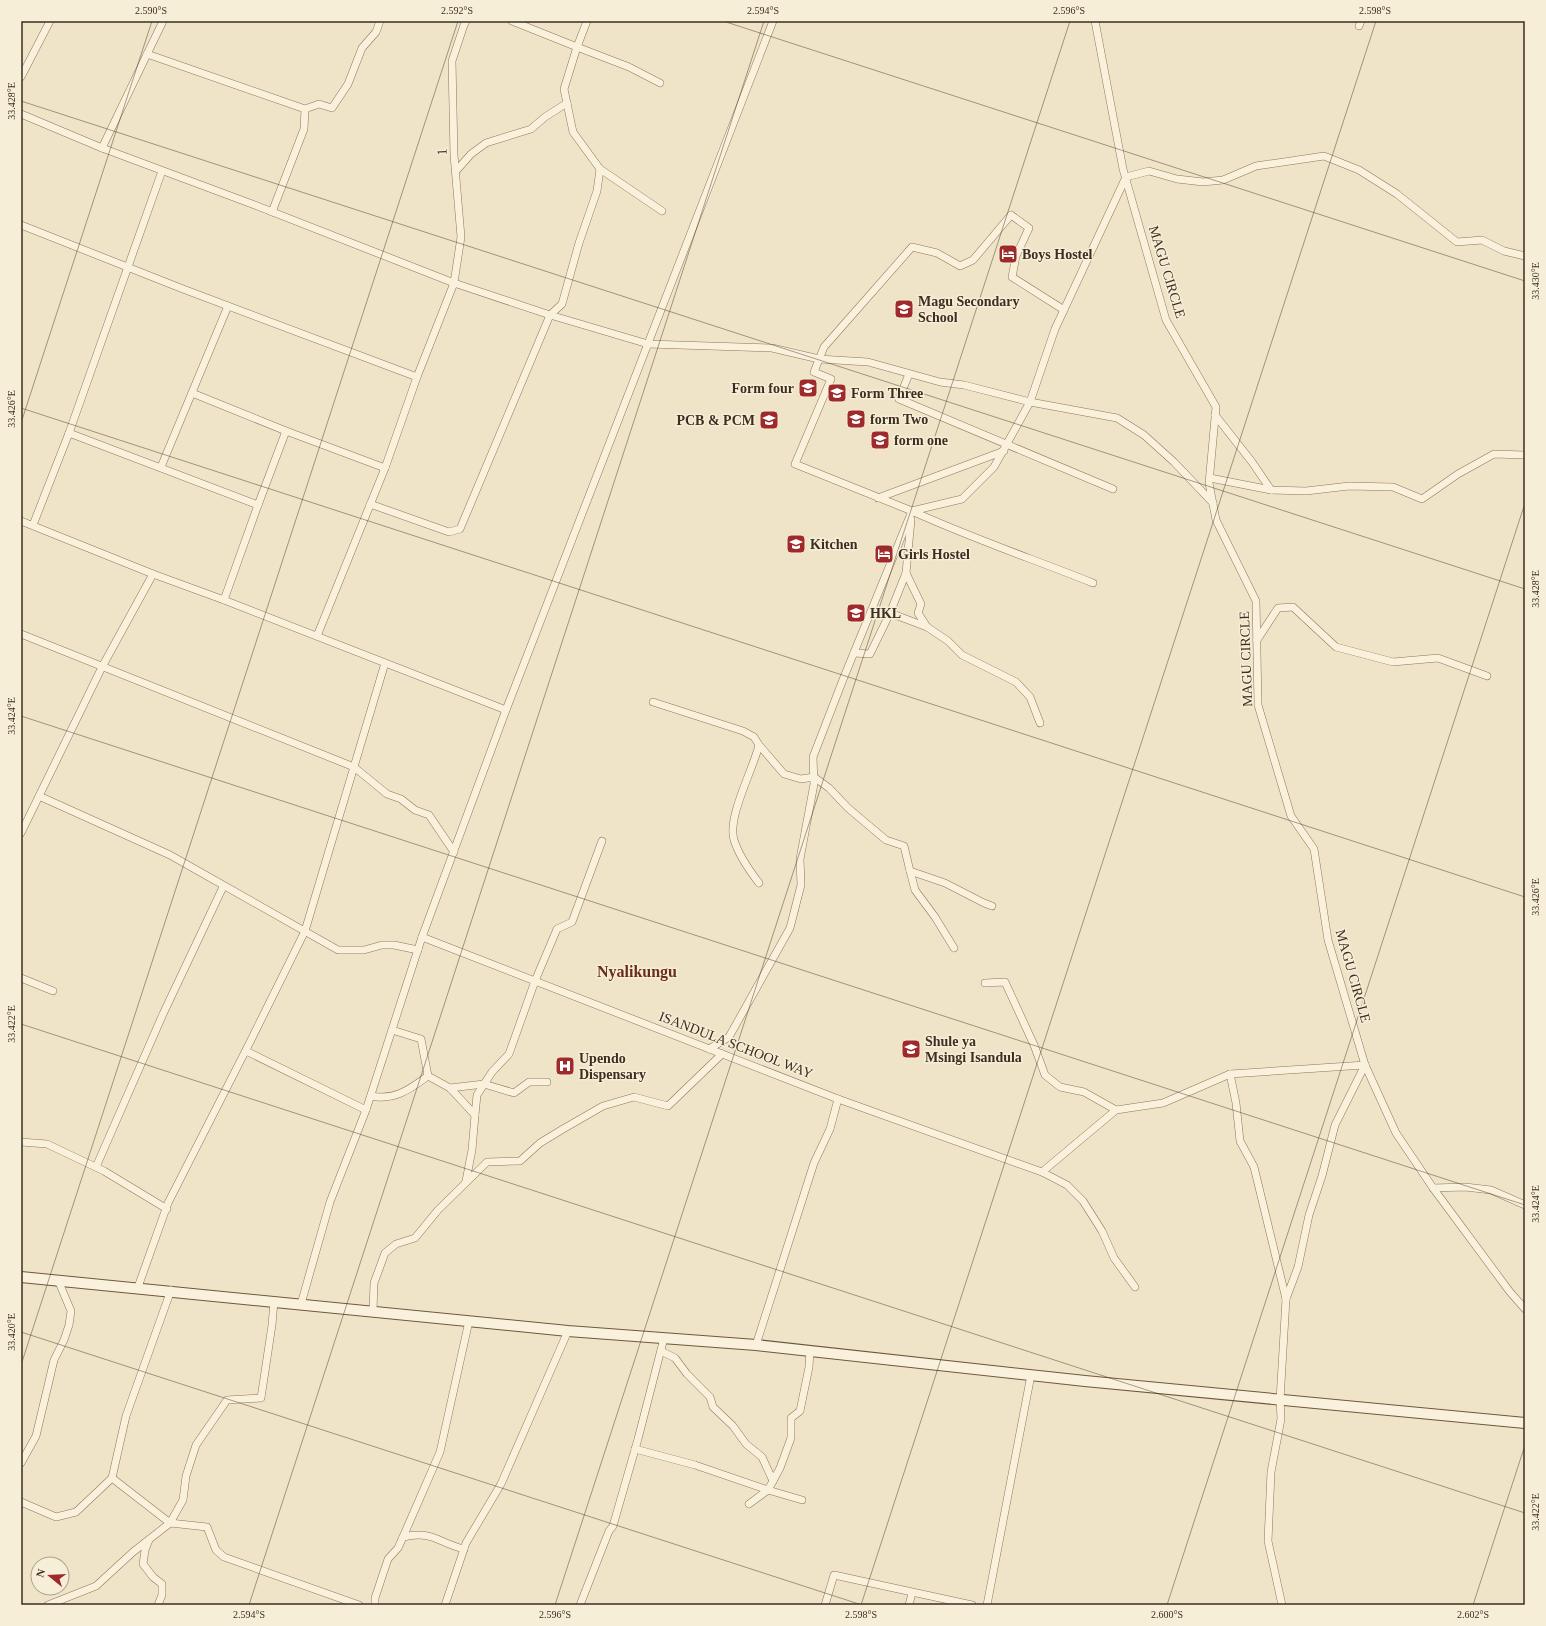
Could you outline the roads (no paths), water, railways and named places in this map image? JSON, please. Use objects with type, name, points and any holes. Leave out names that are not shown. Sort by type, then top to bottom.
[{"type":"main road","points":[[21,1277],[171,1290],[568,1331],[756,1344],[1030,1375],[1525,1423]]},
{"type":"street","points":[[21,77],[50,21]]},
{"type":"street","points":[[102,148],[163,21]]},
{"type":"street","points":[[147,54],[305,109],[319,104],[332,108],[348,84],[362,48],[376,32],[380,21]]},
{"type":"street","name":"1","points":[[317,636],[385,468],[417,377],[454,282],[461,237],[454,154],[452,61],[466,21]]},
{"type":"street","points":[[512,21],[660,82]]},
{"type":"street","points":[[587,21],[564,89],[573,132],[600,169],[662,211]]},
{"type":"street","points":[[301,1304],[330,1202],[371,1096],[422,937],[506,710],[773,21]]},
{"type":"street","name":"MAGU CIRCLE","points":[[1098,21],[1123,169],[1166,320],[1216,407],[1210,478],[1216,520],[1256,601],[1258,705],[1291,816],[1314,849],[1328,940],[1365,1065],[1396,1133],[1433,1188],[1510,1292],[1525,1309]]},
{"type":"street","points":[[456,171],[472,154],[486,143],[531,129],[545,117],[567,103]]},
{"type":"street","points":[[272,212],[304,129],[305,109]]},
{"type":"street","points":[[21,114],[102,148],[454,282],[550,315],[648,344],[772,348],[819,359],[868,362],[940,382],[964,385],[1030,402],[1117,418],[1144,435],[1174,462],[1213,503]]},
{"type":"street","points":[[912,512],[962,499],[994,467],[1030,402],[1064,310],[1126,177],[1150,171],[1177,179],[1203,182],[1223,180],[1256,166],[1324,156],[1359,170],[1397,194],[1457,242],[1482,240],[1504,251],[1525,256]]},
{"type":"street","points":[[370,504],[449,532],[460,529],[550,315],[562,304],[579,243],[597,191],[600,169]]},
{"type":"street","points":[[32,525],[69,433],[162,171]]},
{"type":"street","points":[[1064,310],[1012,277],[1016,256],[1029,228],[1011,214],[973,260],[960,266],[937,253],[912,248],[824,347],[814,372],[831,379],[795,464],[959,532],[1016,552],[1094,584]]},
{"type":"street","points":[[21,225],[228,306],[417,377]]},
{"type":"street","points":[[162,467],[228,306]]},
{"type":"street","points":[[909,374],[899,399],[1113,489]]},
{"type":"street","points":[[192,393],[286,431],[385,468]]},
{"type":"street","points":[[1215,415],[1252,462],[1271,490]]},
{"type":"street","points":[[224,600],[286,431]]},
{"type":"street","points":[[69,433],[162,467],[258,505]]},
{"type":"street","points":[[878,498],[1004,451]]},
{"type":"street","points":[[1210,478],[1271,490],[1306,491],[1349,486],[1393,487],[1422,499],[1458,474],[1494,454],[1525,455]]},
{"type":"street","points":[[854,653],[870,654],[890,613],[906,573],[912,512]]},
{"type":"street","points":[[708,1049],[729,1037],[790,928],[800,886],[800,859],[814,784],[813,757],[912,512]]},
{"type":"street","points":[[21,521],[153,574],[224,600],[506,710]]},
{"type":"street","points":[[906,573],[921,604],[918,613],[927,627]]},
{"type":"street","points":[[21,832],[102,667],[153,574]]},
{"type":"street","points":[[1257,640],[1278,608],[1293,607],[1336,647],[1393,662],[1438,658],[1487,676]]},
{"type":"street","points":[[890,613],[927,627],[948,641],[962,655],[1016,682],[1030,697],[1040,723]]},
{"type":"street","points":[[21,634],[354,767],[387,794],[401,798],[415,810],[429,815],[454,852]]},
{"type":"street","points":[[138,1287],[171,1199],[305,931],[385,663]]},
{"type":"street","points":[[653,702],[743,731],[754,737],[784,774],[801,779],[814,777],[829,788],[848,808],[886,840],[904,846],[915,890],[935,917],[954,948]]},
{"type":"street","points":[[759,745],[734,816],[734,839],[744,863],[759,883]]},
{"type":"street","points":[[39,796],[170,855],[223,887],[245,897],[338,950],[364,950],[382,945],[394,945],[418,950]]},
{"type":"street","points":[[466,1181],[472,1150],[477,1095],[492,1072],[509,1054],[535,981],[558,928],[572,922],[602,841]]},
{"type":"street","points":[[910,871],[945,883],[992,906]]},
{"type":"street","points":[[96,1167],[162,1014],[223,887]]},
{"type":"street","name":"ISANDULA SCHOOL WAY","points":[[422,937],[838,1099],[1042,1172],[1067,1185],[1084,1201],[1102,1231],[1114,1258],[1135,1287]]},
{"type":"street","points":[[21,978],[53,991]]},
{"type":"street","points":[[985,983],[1005,982],[1034,1045],[1045,1075],[1060,1087],[1084,1092],[1116,1110]]},
{"type":"street","points":[[392,1030],[420,1039],[428,1076],[450,1088],[475,1115]]},
{"type":"street","points":[[246,1051],[366,1110]]},
{"type":"street","points":[[373,1311],[374,1283],[385,1253],[396,1244],[415,1238],[438,1210],[487,1162],[520,1161],[540,1143],[563,1128],[603,1106],[634,1097],[668,1106],[722,1054]]},
{"type":"street","points":[[1042,1172],[1116,1110],[1163,1103],[1230,1074],[1365,1065]]},
{"type":"street","points":[[1282,1605],[1268,1541],[1271,1472],[1281,1419],[1280,1400],[1286,1300],[1298,1266],[1309,1215],[1322,1176],[1335,1125],[1365,1065]]},
{"type":"street","points":[[1230,1074],[1236,1104],[1240,1141],[1254,1167],[1286,1300]]},
{"type":"street","points":[[371,1096],[382,1098],[405,1093],[428,1076]]},
{"type":"street","points":[[450,1088],[484,1084],[514,1093],[529,1082],[547,1082]]},
{"type":"street","points":[[756,1344],[814,1163],[830,1129],[838,1099]]},
{"type":"street","points":[[21,1142],[47,1144],[96,1167],[167,1209]]},
{"type":"street","points":[[1433,1188],[1466,1187],[1491,1190],[1525,1205]]},
{"type":"street","points":[[21,1463],[36,1436],[54,1360],[64,1340],[69,1325],[71,1311],[58,1280]]},
{"type":"street","points":[[21,1502],[56,1518],[76,1512],[112,1478],[126,1416],[171,1290]]},
{"type":"street","points":[[48,1605],[96,1586],[133,1552],[170,1523],[183,1500],[186,1476],[196,1445],[227,1400],[261,1398],[272,1325],[274,1301]]},
{"type":"street","points":[[375,1605],[375,1598],[388,1559],[398,1548],[440,1452],[469,1321]]},
{"type":"street","points":[[445,1605],[466,1543],[500,1484],[568,1331]]},
{"type":"street","points":[[580,1605],[609,1531],[613,1526],[664,1338]]},
{"type":"street","points":[[661,1351],[675,1358],[687,1374],[710,1397],[713,1407],[733,1426],[746,1444],[762,1457],[773,1481]]},
{"type":"street","points":[[749,1504],[768,1490],[780,1468],[791,1438],[791,1418],[800,1411],[809,1367],[810,1351]]},
{"type":"street","points":[[987,1605],[1030,1375]]},
{"type":"street","points":[[635,1449],[695,1465],[802,1500]]},
{"type":"street","points":[[112,1478],[170,1523],[207,1527],[216,1550],[224,1557],[359,1605]]},
{"type":"street","points":[[403,1537],[427,1535],[440,1539],[453,1547],[464,1549]]},
{"type":"street","points":[[149,1540],[145,1550],[143,1564],[153,1577],[162,1584],[162,1596],[158,1605]]},
{"type":"street","points":[[825,1605],[834,1575],[972,1605]]},
{"type":"street","points":[[909,1605],[912,1593]]},
{"type":"place","name":"Boys Hostel","points":[[1008,254]]},
{"type":"place","name":"Magu Secondary School","points":[[904,309]]},
{"type":"place","name":"Form four","points":[[808,388]]},
{"type":"place","name":"Form Three","points":[[837,393]]},
{"type":"place","name":"form Two","points":[[856,419]]},
{"type":"place","name":"PCB & PCM","points":[[769,420]]},
{"type":"place","name":"form one","points":[[880,440]]},
{"type":"place","name":"Kitchen","points":[[796,544]]},
{"type":"place","name":"Girls Hostel","points":[[884,554]]},
{"type":"place","name":"HKL","points":[[856,613]]},
{"type":"place","name":"Shule ya Msingi Isandula","points":[[911,1049]]},
{"type":"place","name":"Upendo Dispensary","points":[[565,1066]]},
{"type":"district","name":"Nyalikungu","points":[[637,971]]}]
